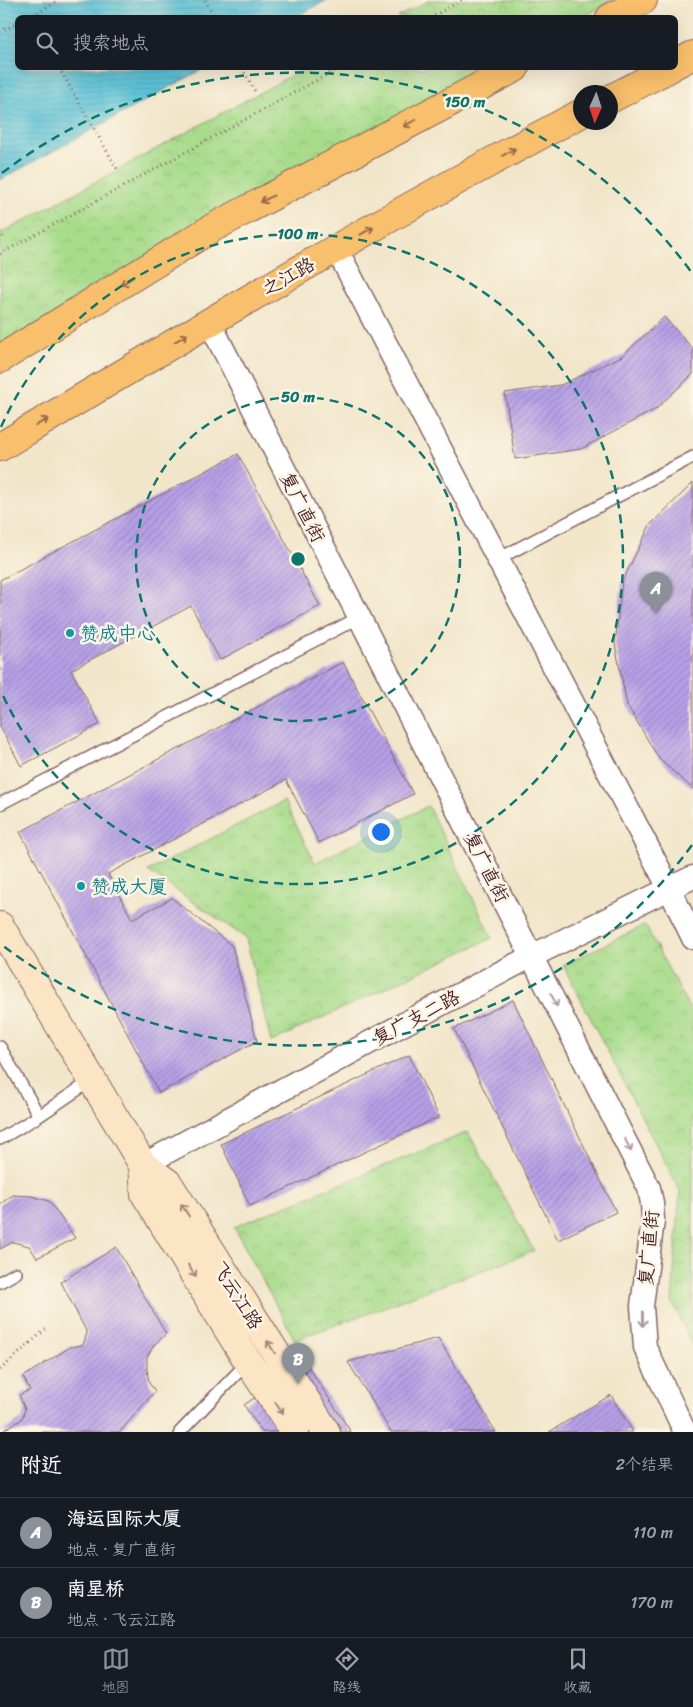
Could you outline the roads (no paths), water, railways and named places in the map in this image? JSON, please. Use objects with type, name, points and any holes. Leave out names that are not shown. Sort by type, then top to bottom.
[{"type":"main road","points":[[616,15],[643,0]]},
{"type":"main road","points":[[678,63],[693,55]]},
{"type":"main road","points":[[0,359],[214,227],[511,70]]},
{"type":"main road","points":[[618,95],[666,70]]},
{"type":"main road","name":"之江路","points":[[0,447],[208,321],[336,248],[573,118]]},
{"type":"street","points":[[336,248],[669,888],[693,938]]},
{"type":"street","name":"复广直街","points":[[208,321],[649,1188],[653,1220],[642,1306],[645,1347],[685,1432]]},
{"type":"street","name":"复广支二路","points":[[143,1165],[532,956],[693,877]]},
{"type":"street","name":"飞云江路","points":[[0,926],[143,1165],[168,1183],[326,1432]]},
{"type":"street","name":"飞云江路","points":[[143,1165],[145,1194],[248,1362],[295,1432]]},
{"type":"lane","points":[[498,559],[693,457]]},
{"type":"lane","points":[[0,804],[360,617]]},
{"type":"lane","points":[[0,1047],[39,1116]]},
{"type":"lane","points":[[0,1139],[39,1116],[92,1080]]},
{"type":"lane","points":[[0,1282],[16,1273]]},
{"type":"lane","points":[[180,1432],[248,1362]]},
{"type":"water","points":[[0,0],[327,0],[300,15],[15,15],[15,70],[201,70],[0,180]]},
{"type":"place","name":"海运国际大厦","points":[[656,613]]},
{"type":"place","name":"赞成中心","points":[[70,633]]},
{"type":"place","name":"赞成大厦","points":[[81,886]]},
{"type":"place","name":"南星桥","points":[[298,1384]]}]
